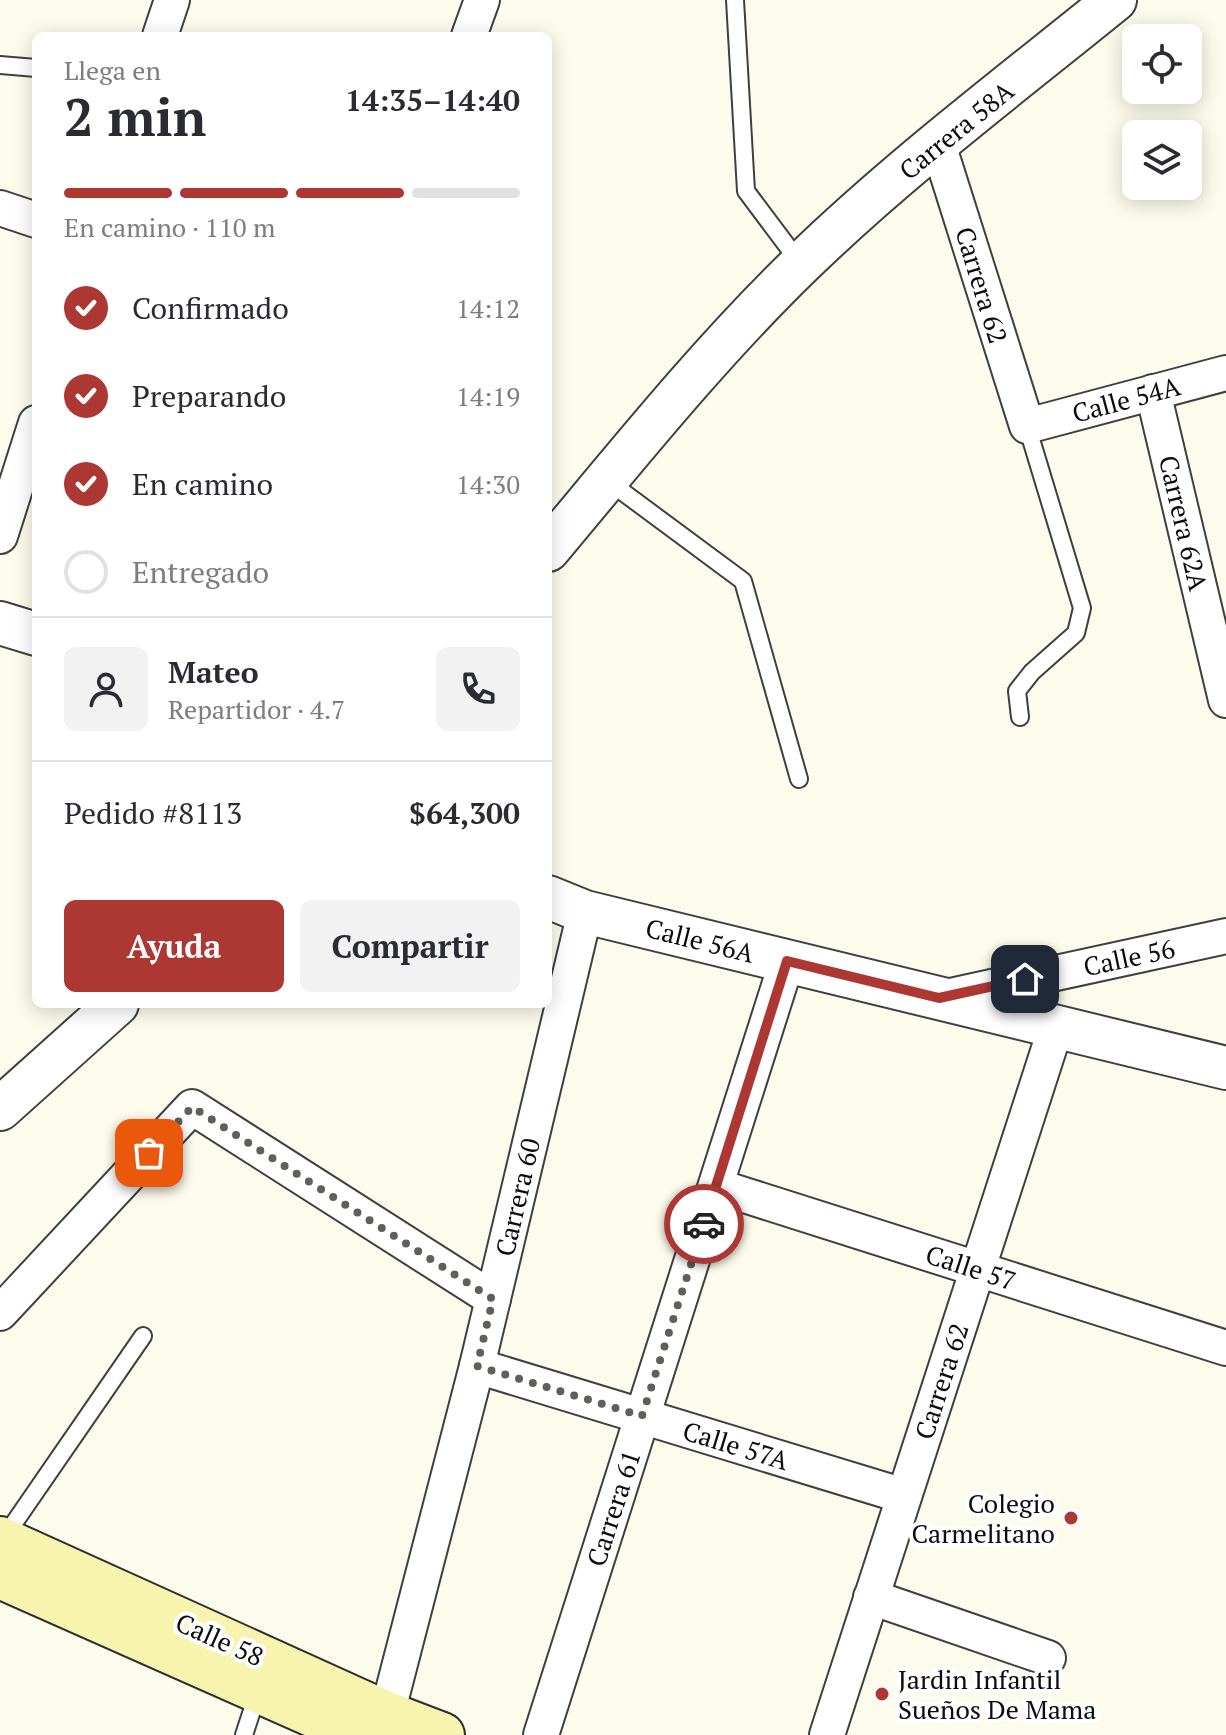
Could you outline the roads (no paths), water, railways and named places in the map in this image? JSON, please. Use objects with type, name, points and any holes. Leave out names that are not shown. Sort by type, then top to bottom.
[{"type":"main road","name":"Calle 58","points":[[0,1550],[258,1691],[373,1724],[442,1735]]},
{"type":"main road","name":"Calle 58","points":[[0,1550],[373,1724]]},
{"type":"street","points":[[161,32],[172,0]]},
{"type":"street","points":[[470,32],[482,0]]},
{"type":"street","name":"Carrera 58A","points":[[552,545],[695,377],[801,264],[865,205],[1115,0]]},
{"type":"street","name":"Carrera 62","points":[[938,144],[1027,426]]},
{"type":"street","points":[[0,208],[32,219]]},
{"type":"street","name":"Calle 54A","points":[[1027,426],[1226,373]]},
{"type":"street","name":"Carrera 62A","points":[[1153,392],[1226,700]]},
{"type":"street","points":[[0,536],[32,436]]},
{"type":"street","points":[[0,623],[32,633]]},
{"type":"street","name":"Calle 56A","points":[[567,905],[1226,1068]]},
{"type":"street","name":"Carrera 60","points":[[552,985],[567,905]]},
{"type":"street","name":"Calle 56","points":[[939,998],[1226,936]]},
{"type":"street","name":"Carrera 61","points":[[541,1735],[787,961]]},
{"type":"street","points":[[0,1109],[113,1008]]},
{"type":"street","name":"Carrera 60","points":[[373,1724],[477,1366],[493,1299],[548,1008]]},
{"type":"street","name":"Carrera 62","points":[[827,1735],[1056,1027]]},
{"type":"street","points":[[0,1313],[192,1107],[493,1299]]},
{"type":"street","name":"Calle 57","points":[[716,1186],[1226,1348]]},
{"type":"street","name":"Calle 57A","points":[[477,1366],[904,1496]]},
{"type":"street","points":[[871,1597],[1048,1658]]},
{"type":"lane","points":[[735,0],[746,191],[801,264]]},
{"type":"lane","points":[[0,65],[32,68]]},
{"type":"lane","points":[[1020,717],[1017,691],[1032,672],[1076,633],[1082,608],[1027,426]]},
{"type":"lane","points":[[606,480],[743,581],[799,779]]},
{"type":"lane","points":[[0,1550],[143,1336]]},
{"type":"lane","points":[[244,1735],[258,1691]]},
{"type":"place","name":"Colegio Carmelitano","points":[[1071,1518]]},
{"type":"place","name":"Jardin Infantil Sueños De Mama","points":[[882,1694]]}]
